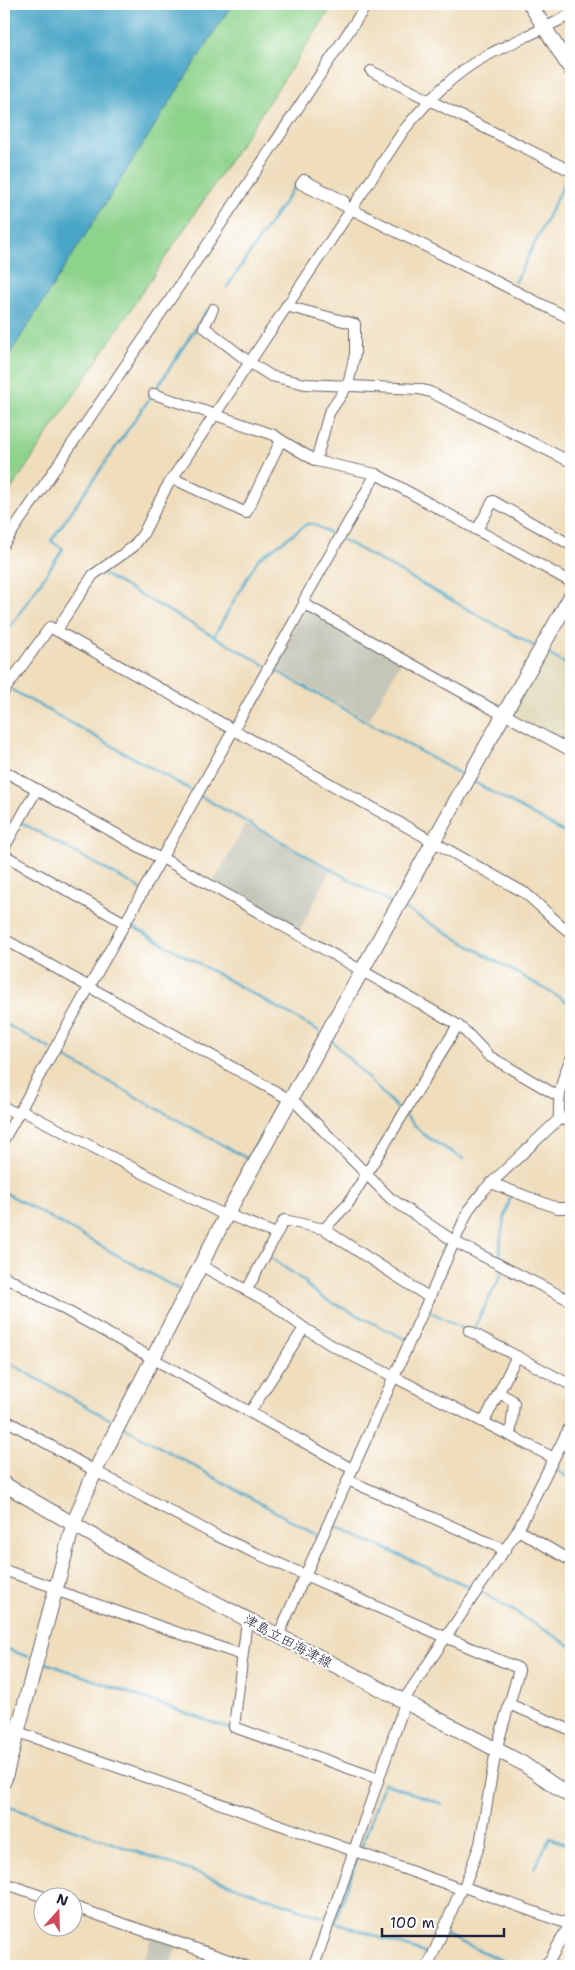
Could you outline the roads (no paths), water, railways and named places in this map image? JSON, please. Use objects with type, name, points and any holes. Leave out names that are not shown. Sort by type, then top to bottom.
[{"type":"street","points":[[4,544],[194,265],[367,4]]},
{"type":"street","points":[[530,4],[546,29],[567,53],[571,70]]},
{"type":"street","points":[[58,631],[62,620],[93,575],[133,547],[143,534],[158,500],[212,414],[286,306],[348,207],[426,99],[484,56],[569,18]]},
{"type":"street","points":[[371,71],[571,171]]},
{"type":"street","points":[[302,182],[304,180],[344,201],[348,207],[571,319]]},
{"type":"street","points":[[348,207],[571,313]]},
{"type":"street","points":[[286,306],[355,324],[355,354],[348,385],[328,413],[316,461]]},
{"type":"street","points":[[213,309],[204,327],[249,362],[271,376],[305,384],[420,389],[430,392],[571,462]]},
{"type":"street","points":[[154,394],[274,435],[316,461],[376,474],[571,582]]},
{"type":"street","points":[[172,478],[246,513],[282,440]]},
{"type":"street","points":[[4,1138],[376,474]]},
{"type":"street","points":[[477,530],[493,501],[571,545]]},
{"type":"street","points":[[4,1781],[73,1525],[95,1472],[226,1215],[503,714],[571,596]]},
{"type":"street","points":[[304,604],[571,751]]},
{"type":"street","points":[[4,691],[50,627],[525,893],[537,902],[557,924],[571,933]]},
{"type":"street","points":[[4,771],[363,970],[458,1025],[489,1056],[558,1096]]},
{"type":"street","points":[[4,848],[37,790]]},
{"type":"street","points":[[4,855],[125,923]]},
{"type":"street","points":[[4,939],[296,1102],[390,1198],[455,1242],[571,1301]]},
{"type":"street","points":[[324,1229],[348,1204],[458,1025]]},
{"type":"street","points":[[278,1636],[469,1209],[492,1183],[559,1119],[558,1096],[571,1060]]},
{"type":"street","points":[[4,1107],[19,1112],[226,1215],[276,1234]]},
{"type":"street","points":[[559,1119],[571,1121]]},
{"type":"street","points":[[492,1183],[557,1208],[571,1208]]},
{"type":"street","points":[[247,1290],[284,1220],[324,1229],[430,1298]]},
{"type":"street","points":[[200,1265],[272,1304],[331,1345],[554,1458]]},
{"type":"street","points":[[4,1276],[352,1469]]},
{"type":"street","points":[[250,1412],[304,1328]]},
{"type":"street","points":[[469,1331],[571,1385]]},
{"type":"street","points":[[484,1422],[517,1356]]},
{"type":"street","points":[[499,1393],[514,1403],[511,1430],[508,1435]]},
{"type":"street","points":[[4,1419],[95,1472],[217,1536],[518,1668],[496,1750],[480,1844],[463,1888],[428,1966]]},
{"type":"street","points":[[314,1966],[404,1702],[445,1637],[518,1530],[571,1424]]},
{"type":"street","points":[[348,1480],[505,1550]]},
{"type":"street","name":"津島立田海津線","points":[[4,1484],[149,1568],[522,1763],[544,1776],[571,1797]]},
{"type":"street","points":[[518,1530],[571,1561]]},
{"type":"street","points":[[4,1570],[242,1655]]},
{"type":"street","points":[[247,1620],[234,1727],[379,1779]]},
{"type":"street","points":[[509,1704],[571,1730]]},
{"type":"street","points":[[4,1728],[354,1851],[570,1923],[550,1960],[543,1966]]},
{"type":"street","points":[[4,1882],[32,1892]]},
{"type":"street","points":[[82,1909],[246,1966]]},
{"type":"water","points":[[4,4],[232,4],[4,363]]},
{"type":"waterway","points":[[515,283],[568,176]]},
{"type":"waterway","points":[[227,287],[297,183]]},
{"type":"waterway","points":[[155,391],[207,310]]},
{"type":"waterway","points":[[4,636],[63,549],[51,541],[152,395]]},
{"type":"waterway","points":[[214,636],[258,559],[307,524],[313,524],[337,537]]},
{"type":"waterway","points":[[343,540],[536,647]]},
{"type":"waterway","points":[[103,574],[265,665]]},
{"type":"waterway","points":[[546,653],[571,667]]},
{"type":"waterway","points":[[273,669],[464,776]]},
{"type":"waterway","points":[[12,690],[191,790]]},
{"type":"waterway","points":[[474,782],[571,836]]},
{"type":"waterway","points":[[200,796],[393,904]]},
{"type":"waterway","points":[[22,823],[141,889]]},
{"type":"waterway","points":[[405,909],[571,1004]]},
{"type":"waterway","points":[[128,924],[319,1031]]},
{"type":"waterway","points":[[4,1023],[51,1049]]},
{"type":"waterway","points":[[331,1040],[401,1112]]},
{"type":"waterway","points":[[57,1053],[248,1159],[283,1099]]},
{"type":"waterway","points":[[406,1116],[424,1135],[463,1159]]},
{"type":"waterway","points":[[4,1192],[178,1289]]},
{"type":"waterway","points":[[507,1263],[500,1259],[500,1242],[511,1195]]},
{"type":"waterway","points":[[271,1258],[307,1283],[306,1285],[323,1298],[407,1340],[408,1338]]},
{"type":"waterway","points":[[473,1330],[503,1271]]},
{"type":"waterway","points":[[427,1310],[466,1330]]},
{"type":"waterway","points":[[4,1360],[111,1420]]},
{"type":"waterway","points":[[124,1427],[319,1536]]},
{"type":"waterway","points":[[560,1457],[555,1469],[571,1479]]},
{"type":"waterway","points":[[331,1524],[472,1588]]},
{"type":"waterway","points":[[482,1592],[571,1646]]},
{"type":"waterway","points":[[4,1648],[29,1657]]},
{"type":"waterway","points":[[46,1663],[230,1729]]},
{"type":"waterway","points":[[361,1849],[383,1783]]},
{"type":"waterway","points":[[384,1783],[442,1804]]},
{"type":"waterway","points":[[7,1806],[325,1918]]},
{"type":"waterway","points":[[534,1868],[550,1838],[571,1846]]},
{"type":"waterway","points":[[358,1856],[335,1922],[427,1954]]},
{"type":"waterway","points":[[445,1935],[501,1960],[509,1966]]},
{"type":"waterway","points":[[4,1960],[21,1966]]}]
